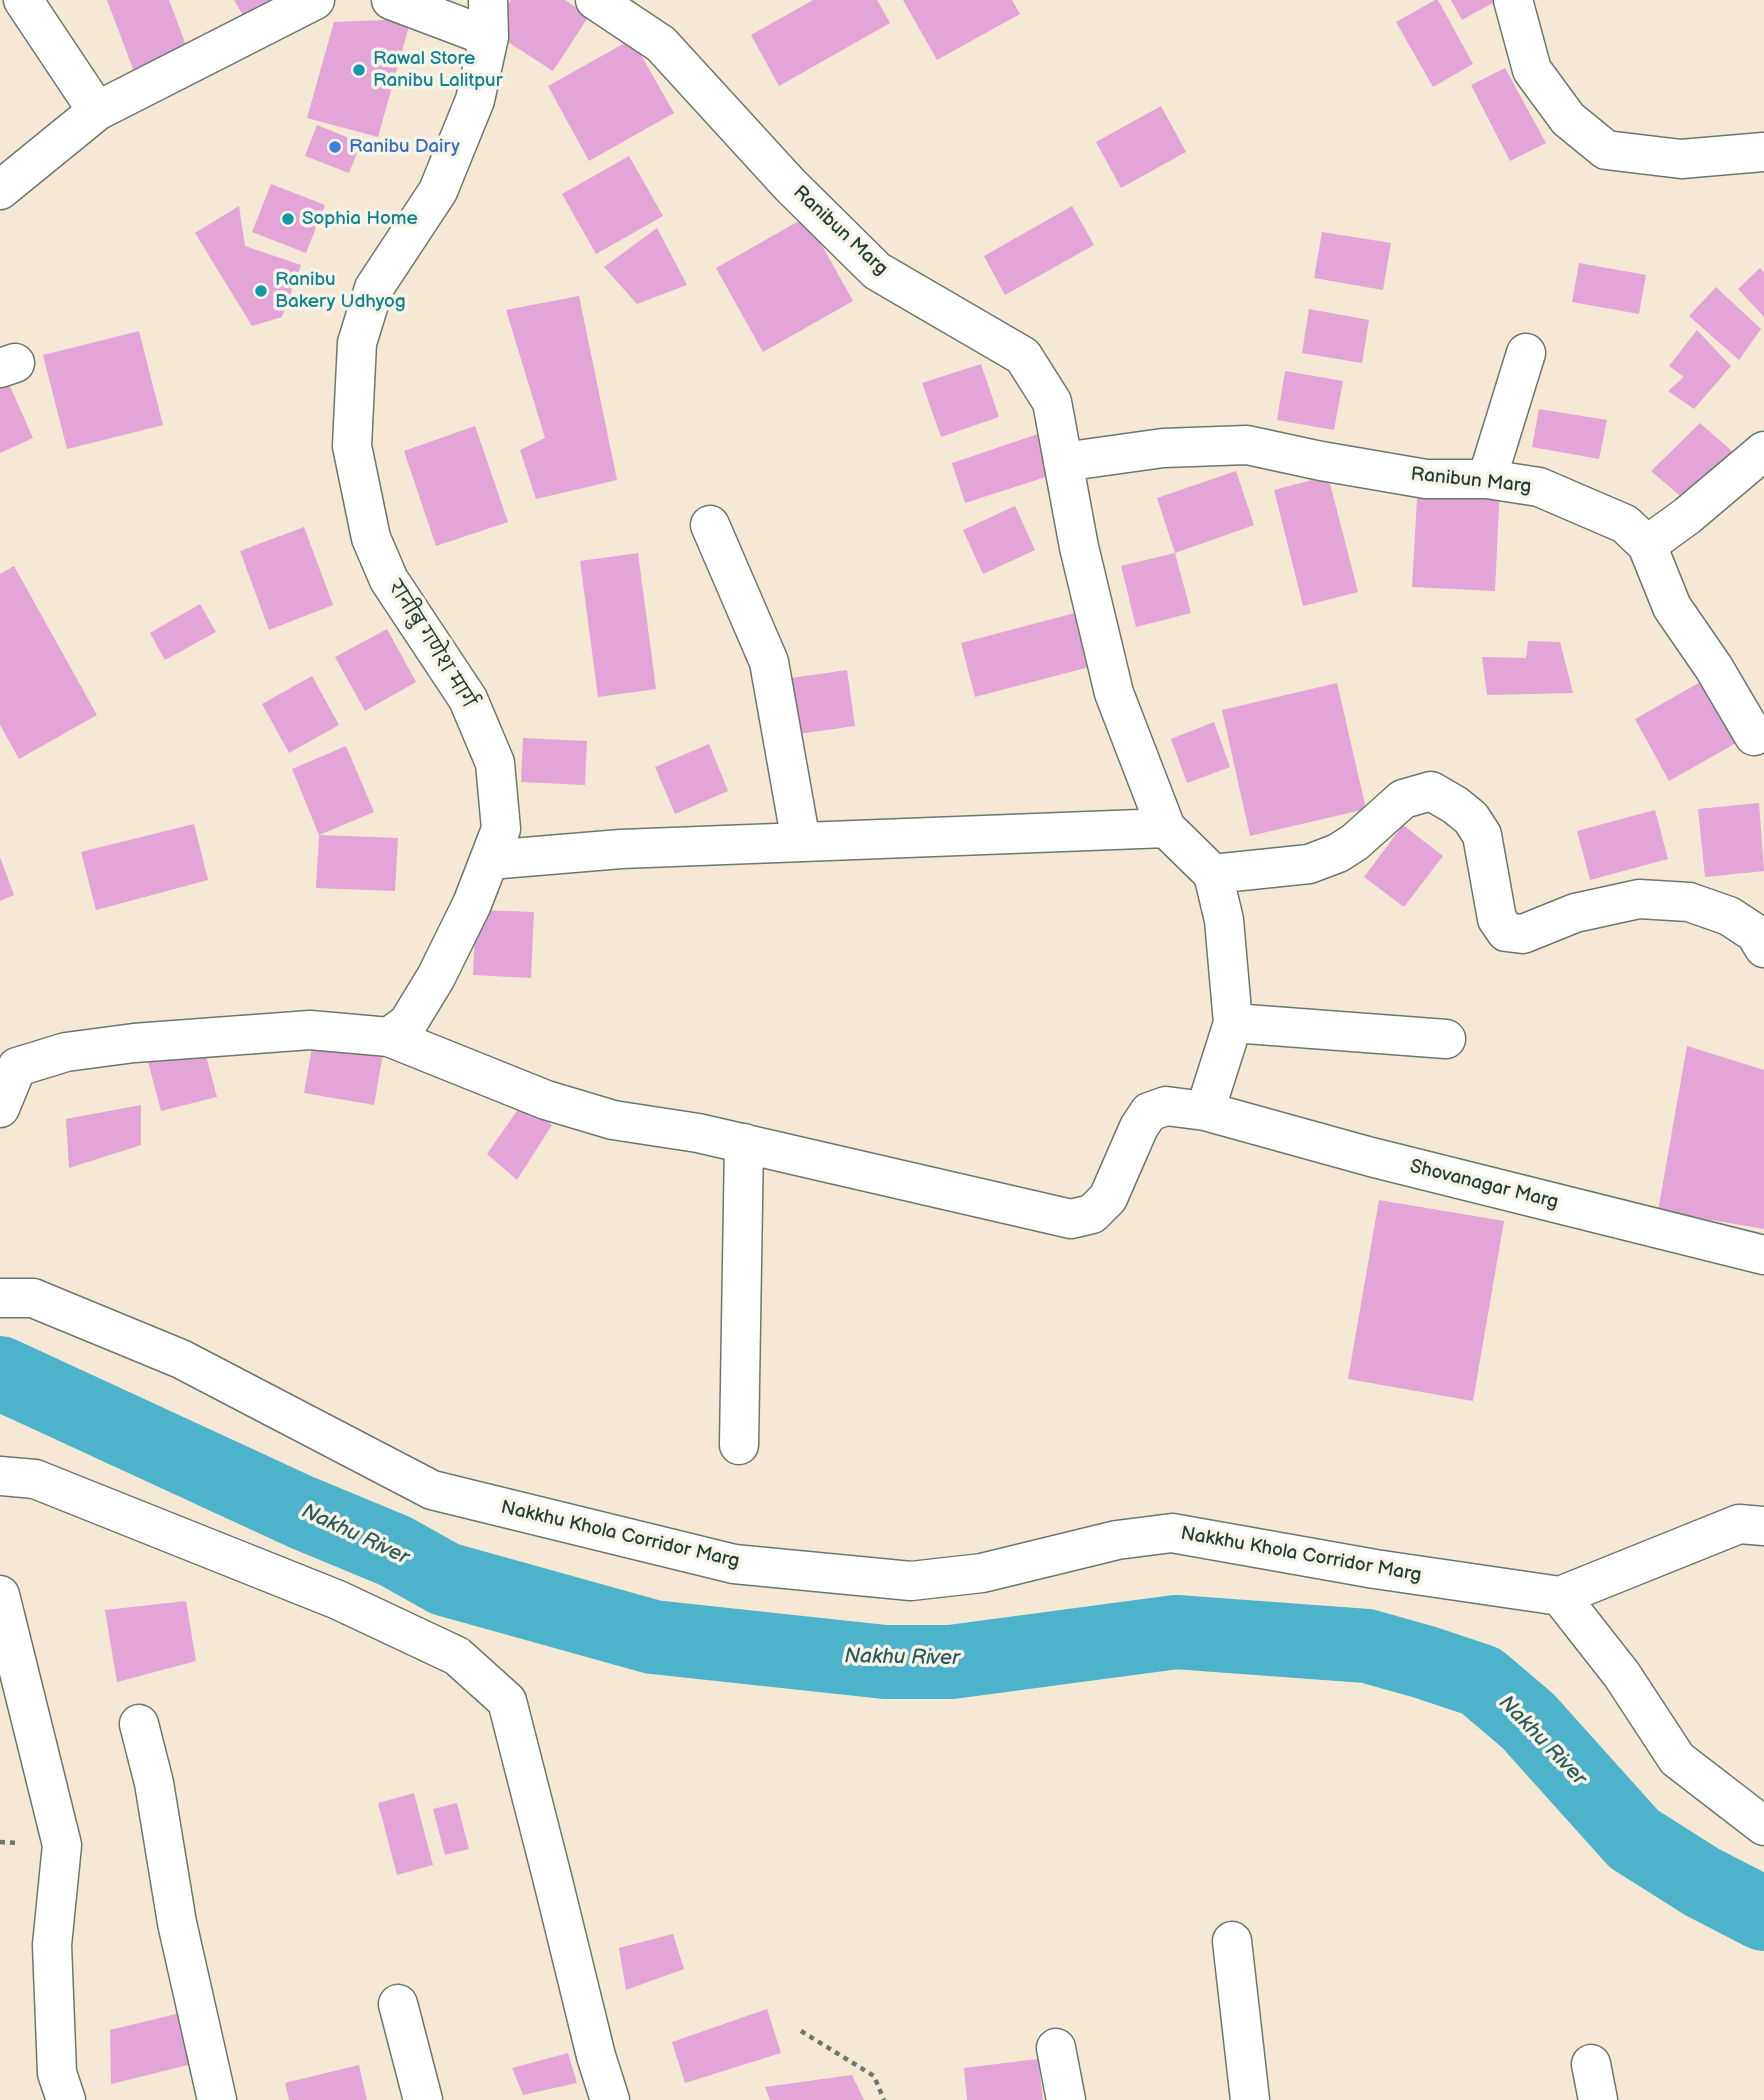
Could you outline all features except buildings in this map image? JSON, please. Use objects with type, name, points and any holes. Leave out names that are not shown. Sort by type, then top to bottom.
[{"type":"street","points":[[23,0],[97,111]]},
{"type":"street","points":[[0,190],[97,111],[315,0]]},
{"type":"street","points":[[391,0],[488,18]]},
{"type":"street","name":"Ranibun Marg","points":[[595,0],[661,44],[790,184],[877,271],[1023,356],[1052,402],[1079,547],[1114,693],[1166,828],[1213,874]]},
{"type":"street","points":[[1513,0],[1532,70],[1568,119],[1606,150],[1681,159],[1764,152]]},
{"type":"street","name":"रानीबु गणेश मार्ग","points":[[389,1037],[408,1023],[436,977],[472,904],[501,830],[495,763],[468,699],[389,580],[371,538],[352,446],[357,343],[374,288],[438,191],[475,100],[488,18]]},
{"type":"street","points":[[1487,479],[1526,353]]},
{"type":"street","name":"Ranibun Marg","points":[[1063,462],[1163,448],[1247,445],[1426,479],[1487,479],[1539,487],[1625,523],[1647,545],[1672,607],[1714,668],[1754,736]]},
{"type":"street","points":[[1647,545],[1687,516],[1764,451]]},
{"type":"street","points":[[710,525],[769,662],[802,842]]},
{"type":"street","points":[[1205,1111],[1233,1023],[1224,920],[1213,874],[1309,864],[1338,853],[1355,842],[1403,799],[1431,791],[1455,804],[1471,818],[1482,835],[1497,919],[1506,932],[1522,934],[1575,913],[1639,899],[1689,902],[1729,916],[1761,936]]},
{"type":"street","points":[[489,860],[621,849],[1166,828]]},
{"type":"street","points":[[1233,1023],[1446,1039]]},
{"type":"street","points":[[0,1108],[8,1070],[66,1052],[134,1043],[310,1030],[389,1037]]},
{"type":"street","name":"Shovanagar Marg","points":[[389,1037],[546,1100],[612,1120],[698,1133],[1072,1219],[1092,1214],[1108,1198],[1139,1127],[1149,1112],[1166,1106],[1205,1111],[1371,1157],[1764,1255]]},
{"type":"street","points":[[739,1445],[744,1143]]},
{"type":"street","name":"Nakkhu Khola Corridor Marg","points":[[0,1298],[33,1298],[181,1359],[432,1490],[734,1564],[911,1581],[982,1573],[1116,1539],[1172,1533],[1374,1569],[1560,1596]]},
{"type":"street","points":[[0,1476],[35,1479],[338,1600],[457,1656],[506,1702],[596,2056],[610,2100]]},
{"type":"street","points":[[1764,1526],[1739,1524],[1560,1596],[1622,1675],[1677,1759],[1764,1826]]},
{"type":"street","points":[[0,1595],[62,1845],[52,1945],[57,2073],[66,2100]]},
{"type":"street","points":[[139,1724],[154,1783],[177,1923],[218,2100]]},
{"type":"street","points":[[1231,1941],[1250,2100]]},
{"type":"street","points":[[398,2004],[423,2100]]},
{"type":"street","points":[[1056,2048],[1066,2100]]},
{"type":"path","points":[[801,2031],[874,2076],[884,2100]]},
{"type":"waterway","name":"Nakhu River","points":[[0,1373],[301,1512],[395,1551],[445,1579],[653,1637],[885,1662],[951,1662],[1176,1632],[1367,1646],[1424,1662],[1481,1681],[1528,1721],[1634,1839],[1702,1882],[1764,1914]]},
{"type":"place","name":"Rawal Store Ranibu Lalitpur","points":[[359,70]]},
{"type":"place","name":"Ranibu Dairy","points":[[335,147]]},
{"type":"place","name":"Sophia Home","points":[[288,219]]},
{"type":"place","name":"Ranibu Bakery Udhyog","points":[[261,291]]}]
